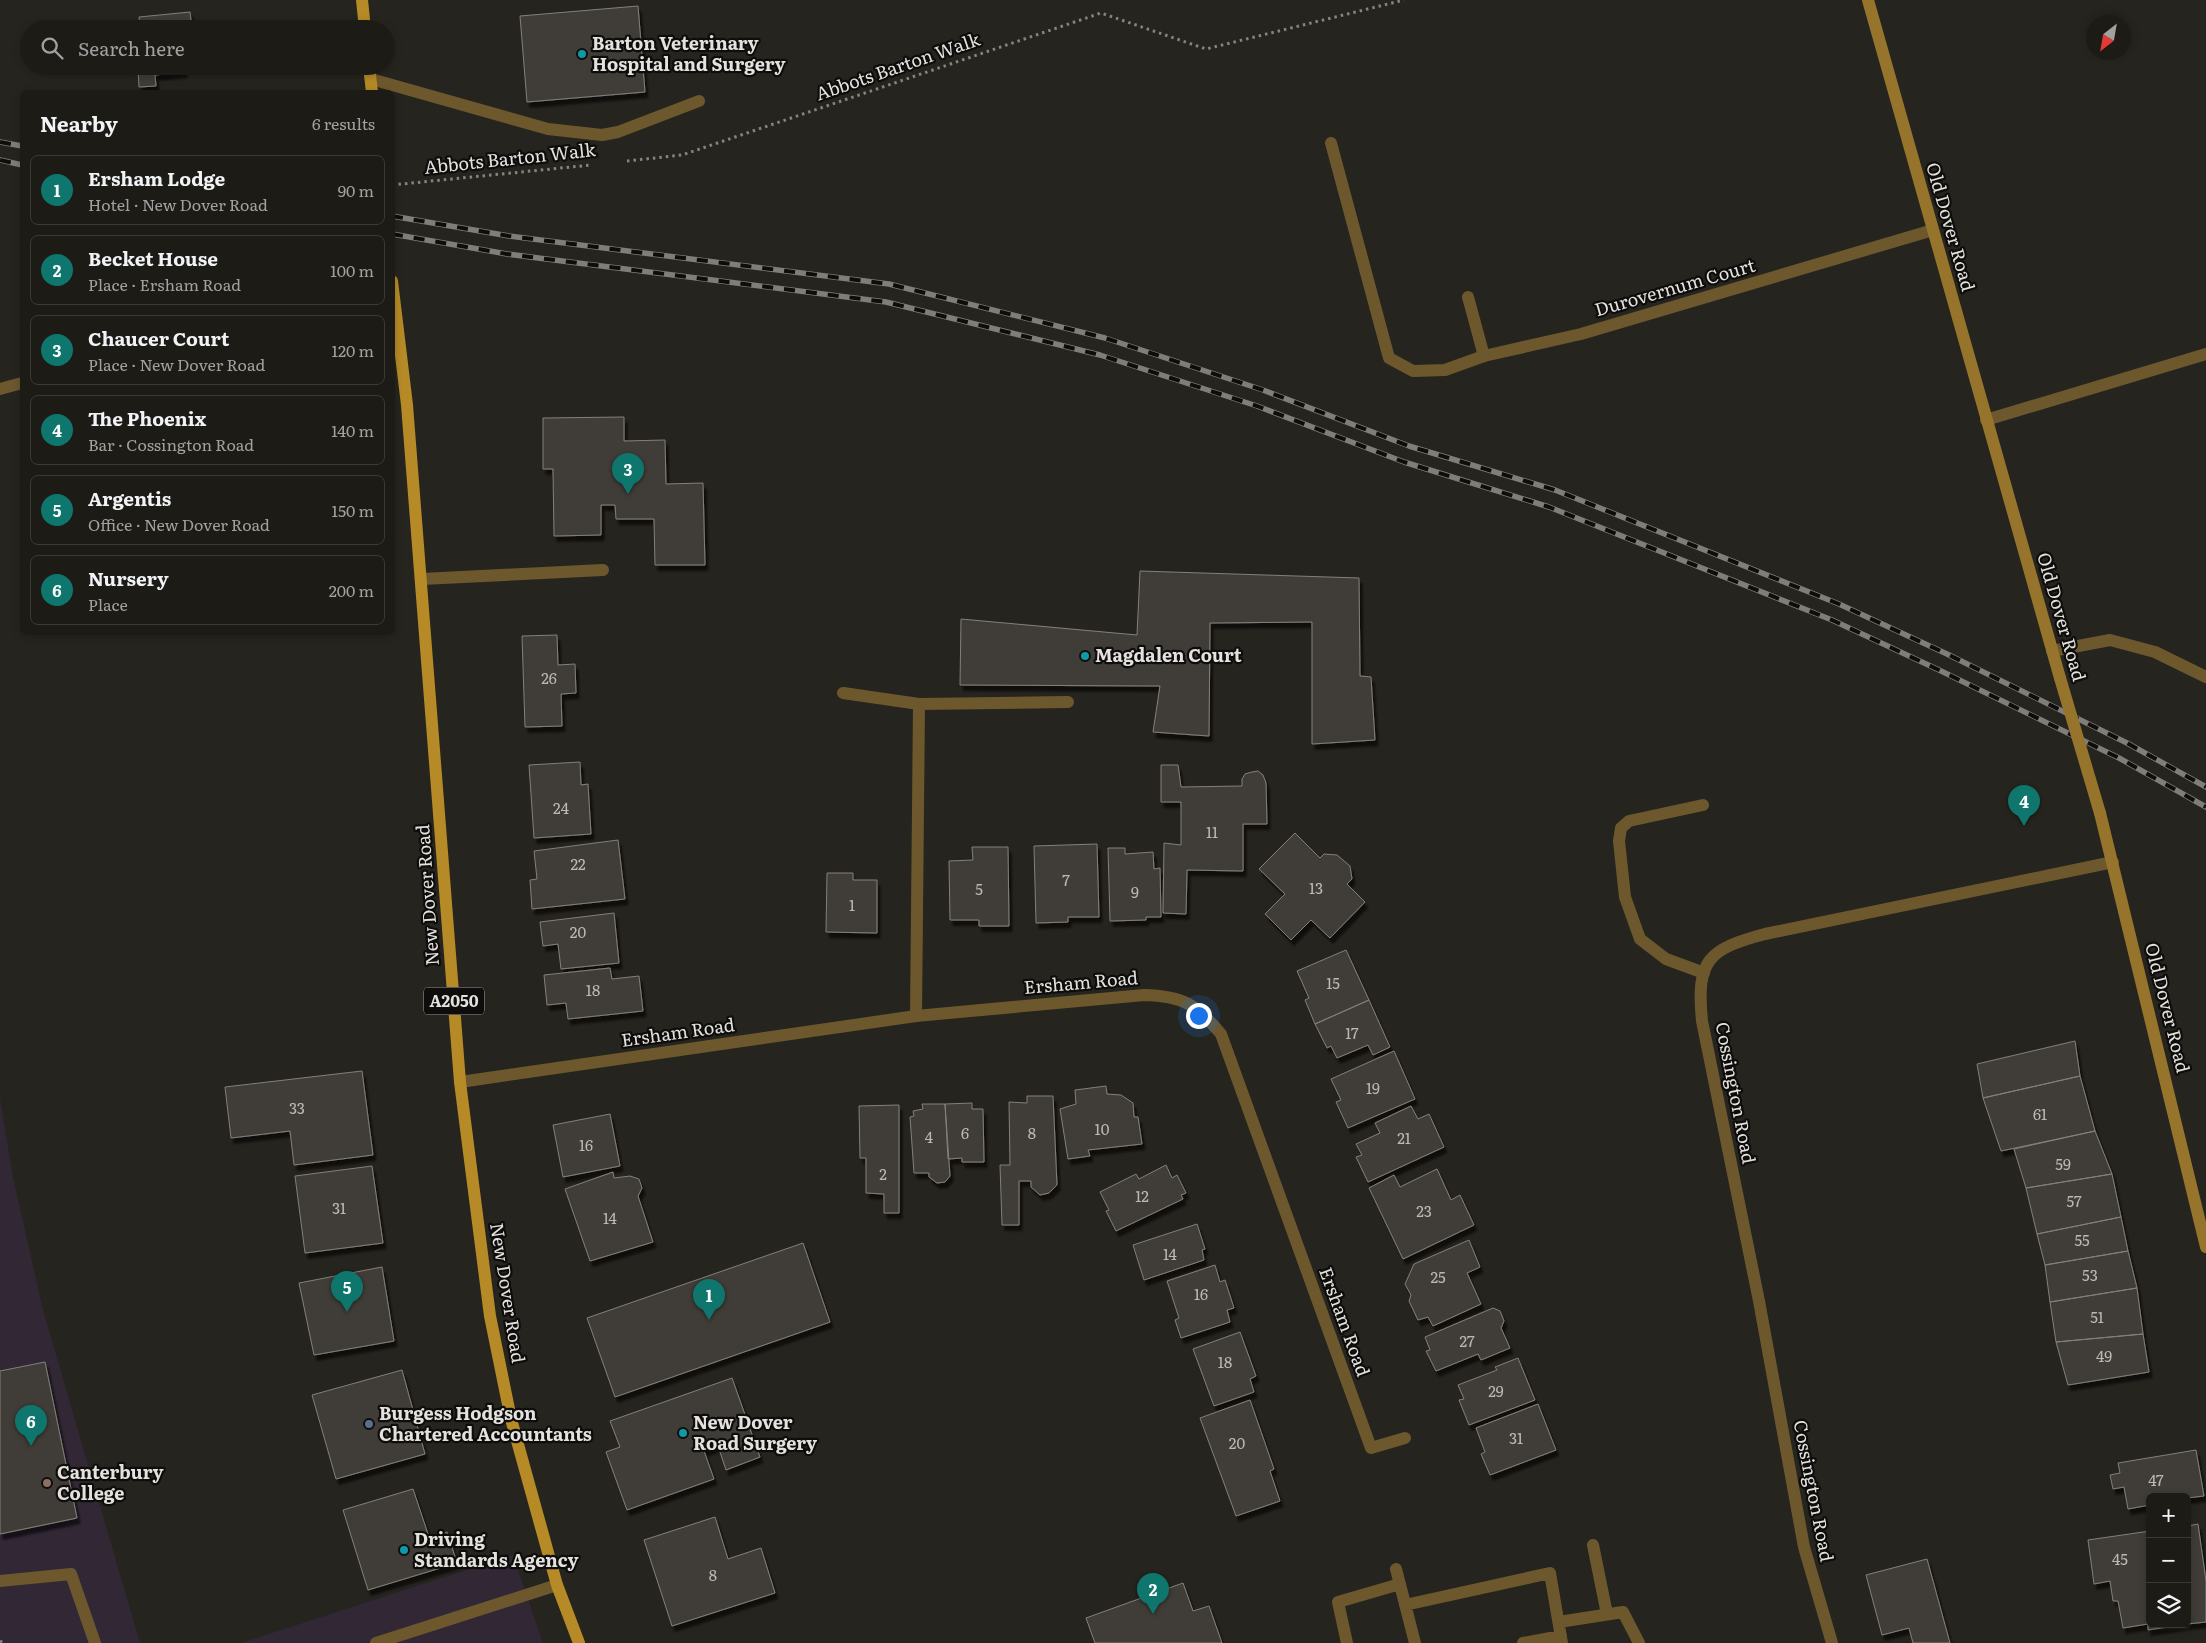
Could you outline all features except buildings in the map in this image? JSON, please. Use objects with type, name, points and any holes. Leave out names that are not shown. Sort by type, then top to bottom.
[{"type":"main road","points":[[362,0],[364,20]]},
{"type":"main road","name":"New Dover Road","points":[[395,330],[396,347],[407,406],[422,579],[460,1082],[490,1316],[511,1419],[558,1585],[579,1643]]},
{"type":"street","name":"Old Dover Road","points":[[1868,0],[1986,420],[2114,862],[2206,1247]]},
{"type":"street","points":[[371,86],[387,90]]},
{"type":"street","points":[[395,92],[548,129],[602,135],[618,132],[699,101]]},
{"type":"street","name":"Durovernum Court","points":[[1330,143],[1389,358],[1413,371],[1446,370],[1484,356],[1581,334],[1933,230]]},
{"type":"street","points":[[1468,297],[1484,356]]},
{"type":"street","points":[[1986,420],[2206,354]]},
{"type":"street","points":[[0,389],[20,384]]},
{"type":"street","points":[[422,579],[603,570]]},
{"type":"street","points":[[2052,651],[2110,640],[2155,652],[2206,677]]},
{"type":"street","points":[[843,693],[918,704],[1068,702]]},
{"type":"street","points":[[916,1016],[918,704]]},
{"type":"street","points":[[1703,805],[1629,821],[1621,828],[1619,841],[1624,896],[1640,939],[1666,959],[1704,973]]},
{"type":"street","name":"Cossington Road","points":[[1832,1643],[1804,1547],[1759,1301],[1702,1021],[1701,993],[1707,964],[1717,951],[1740,941],[2114,862]]},
{"type":"street","name":"Ersham Road","points":[[460,1082],[916,1016],[1144,995],[1168,996],[1190,1004],[1205,1016],[1220,1034],[1371,1448],[1405,1438]]},
{"type":"street","points":[[1593,1545],[1607,1614]]},
{"type":"street","points":[[1396,1569],[1415,1643]]},
{"type":"street","points":[[1405,1605],[1550,1573],[1562,1639],[1523,1643]]},
{"type":"street","points":[[0,1581],[71,1574],[95,1643]]},
{"type":"street","points":[[1346,1643],[1338,1602],[1400,1584]]},
{"type":"street","points":[[376,1643],[558,1585]]},
{"type":"street","points":[[1559,1622],[1623,1612],[1639,1643]]},
{"type":"path","name":"Abbots Barton Walk","points":[[624,161],[682,155],[1101,12],[1206,49],[1404,0]]},
{"type":"path","name":"Abbots Barton Walk","points":[[395,185],[595,164]]},
{"type":"path","points":[[0,1641],[4,1643]]},
{"type":"shaded area","name":"Canterbury College","points":[[0,1098],[13,1177],[43,1310],[140,1643],[0,1643]]},
{"type":"shaded area","points":[[513,1555],[543,1643],[241,1643]]},
{"type":"railway","points":[[0,142],[20,146]]},
{"type":"railway","points":[[0,160],[20,165]]},
{"type":"railway","points":[[395,217],[509,236],[889,284],[1105,338],[1263,390],[1409,446],[1555,490],[1839,604],[1947,654],[2127,743],[2206,787]]},
{"type":"railway","points":[[395,235],[507,254],[886,302],[1100,355],[1257,406],[1404,462],[1549,507],[1832,620],[2119,758],[2206,807]]},
{"type":"place","name":"Barton Veterinary Hospital and Surgery","points":[[582,54]]},
{"type":"place","name":"Chaucer Court","points":[[628,494]]},
{"type":"place","name":"Magdalen Court","points":[[1085,656]]},
{"type":"place","name":"The Phoenix","points":[[2024,826]]},
{"type":"place","name":"Argentis","points":[[347,1312]]},
{"type":"place","name":"Ersham Lodge","points":[[709,1320]]},
{"type":"place","name":"Burgess Hodgson Chartered Accountants","points":[[369,1424]]},
{"type":"place","name":"New Dover Road Surgery","points":[[683,1433]]},
{"type":"place","name":"Nursery","points":[[31,1446]]},
{"type":"place","name":"Canterbury College","points":[[47,1483]]},
{"type":"place","name":"Driving Standards Agency","points":[[404,1550]]},
{"type":"place","name":"Becket House","points":[[1153,1614]]}]
